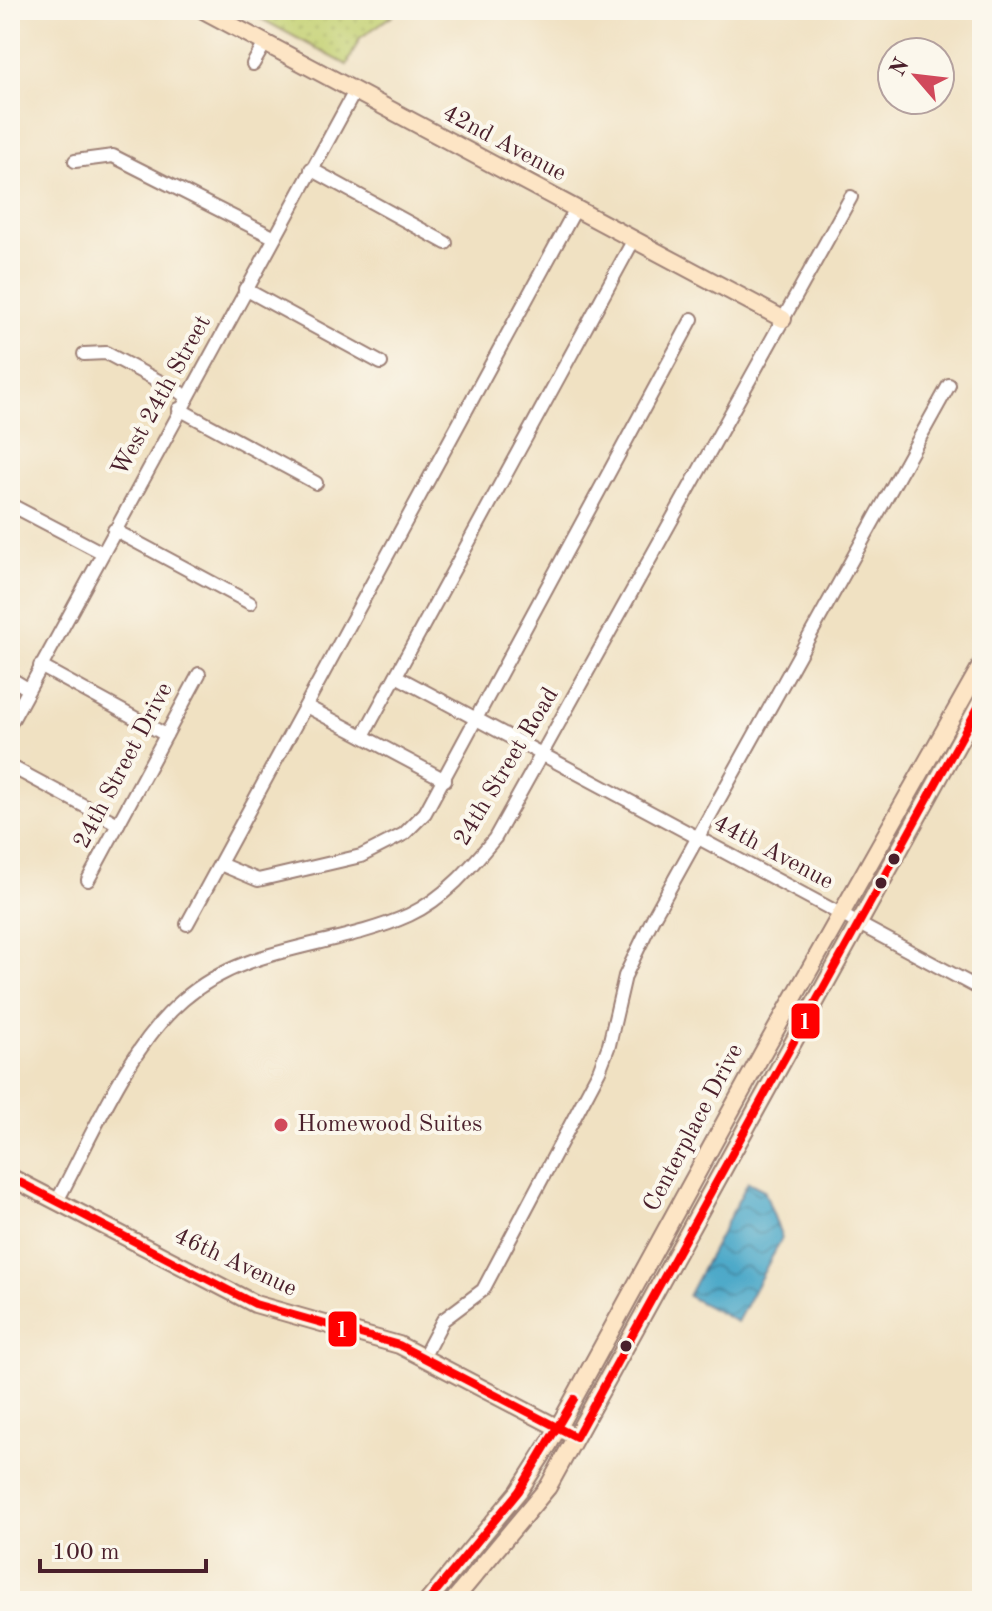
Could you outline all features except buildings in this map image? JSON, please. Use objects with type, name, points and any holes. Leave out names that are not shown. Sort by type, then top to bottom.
[{"type":"street","name":"42nd Avenue","points":[[203,10],[783,319]]},
{"type":"street","points":[[253,64],[264,45]]},
{"type":"street","name":"West 24th Street","points":[[10,724],[101,552],[355,91]]},
{"type":"street","points":[[75,161],[113,156],[273,237]]},
{"type":"street","points":[[311,169],[446,243]]},
{"type":"street","name":"24th Street Road","points":[[57,1201],[138,1052],[183,1000],[235,966],[271,952],[379,927],[412,913],[444,893],[495,838],[851,197]]},
{"type":"street","points":[[187,924],[575,210]]},
{"type":"street","points":[[363,736],[633,241]]},
{"type":"street","points":[[245,289],[381,363]]},
{"type":"street","points":[[220,864],[258,880],[361,856],[404,834],[432,805],[692,319]]},
{"type":"street","points":[[84,354],[106,353],[187,396]]},
{"type":"street","points":[[424,1356],[443,1320],[483,1290],[592,1085],[609,1045],[625,976],[697,838],[949,385]]},
{"type":"street","points":[[179,409],[316,483]]},
{"type":"street","points":[[15,507],[101,552]]},
{"type":"street","points":[[114,530],[250,603]]},
{"type":"street","name":"Centerplace Drive","points":[[428,1601],[519,1491],[559,1428],[716,1135],[982,664]]},
{"type":"street","points":[[40,666],[166,735]]},
{"type":"street","name":"24th Street Drive","points":[[88,880],[199,674]]},
{"type":"street","name":"44th Avenue","points":[[396,676],[982,990]]},
{"type":"street","points":[[10,678],[28,689]]},
{"type":"street","name":"Centerplace Drive","points":[[453,1601],[548,1487],[982,700]]},
{"type":"street","points":[[306,706],[445,780]]},
{"type":"street","points":[[10,766],[118,824]]},
{"type":"street","name":"46th Avenue","points":[[10,1177],[255,1304],[384,1340],[424,1356],[576,1437]]},
{"type":"green space","points":[[245,10],[400,10],[360,38],[347,65]]},
{"type":"water","points":[[748,1182],[764,1190],[782,1238],[737,1322],[688,1296]]},
{"type":"transit line","name":"1","points":[[10,1177],[255,1304],[399,1345],[576,1437],[982,700]]},
{"type":"transit line","name":"1","points":[[428,1601],[519,1491],[574,1399]]},
{"type":"place","name":"Homewood Suites","points":[[281,1125]]}]
